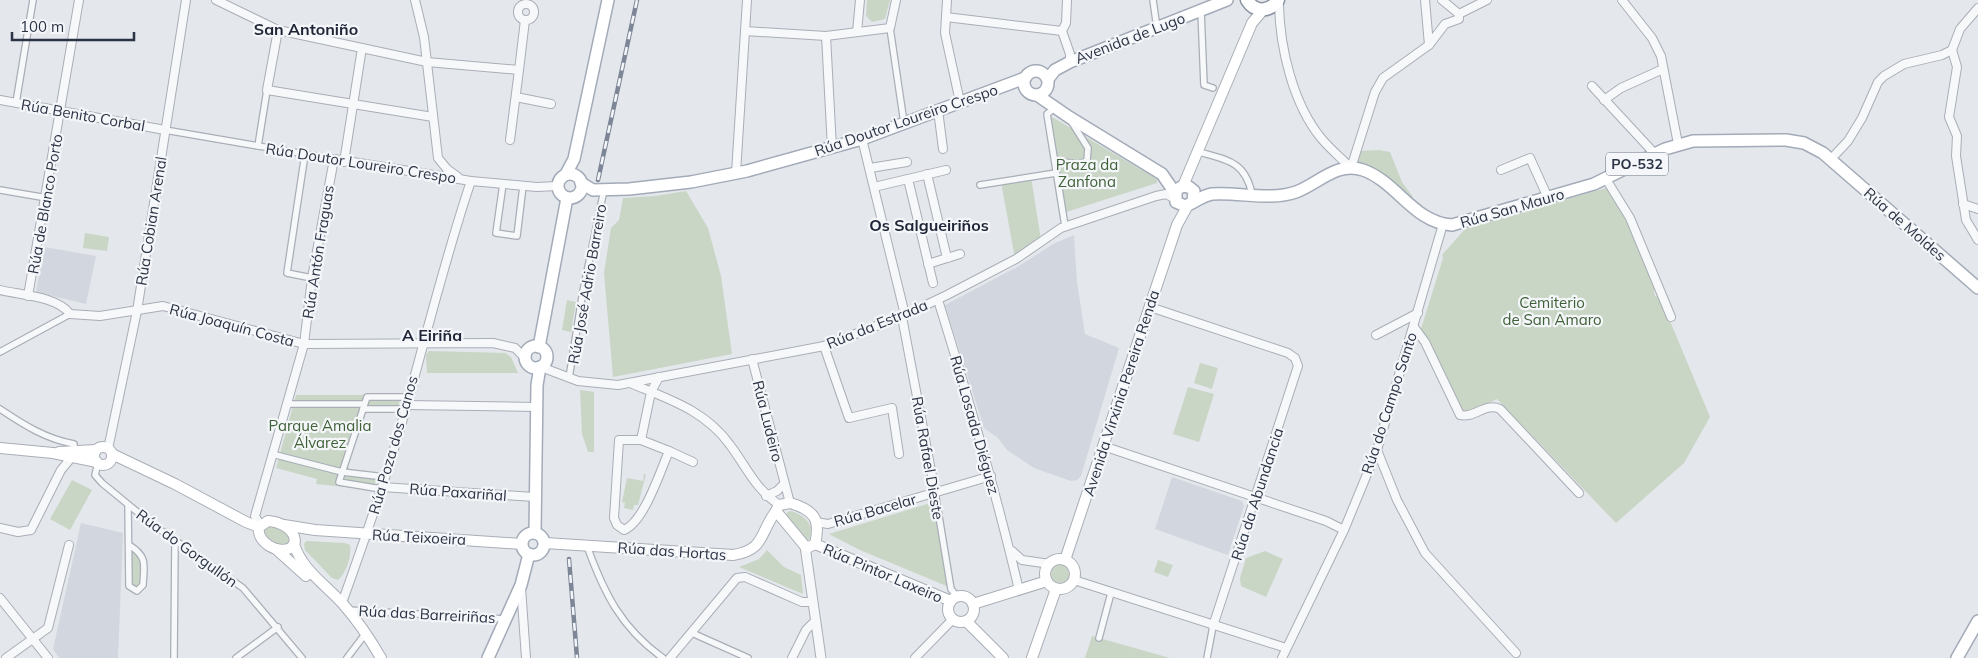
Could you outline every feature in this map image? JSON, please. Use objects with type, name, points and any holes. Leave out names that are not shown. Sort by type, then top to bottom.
[{"type":"main road","points":[[575,178],[560,179],[557,186],[560,194],[567,198],[577,196],[581,190],[575,178],[574,163],[608,0]]},
{"type":"main road","name":"Avenida de Lugo","points":[[1038,71],[1066,64],[1227,0],[1262,4]]},
{"type":"main road","points":[[1230,194],[1208,195],[1181,205],[1182,192],[1198,152],[1252,23],[1262,4]]},
{"type":"main road","name":"Avenida de Lugo","points":[[1048,84],[1066,64]]},
{"type":"main road","points":[[1056,107],[1044,74],[1038,71],[1030,72],[1025,78],[1024,84],[1027,91],[1037,95],[1069,118],[1162,174],[1172,177],[1182,192],[1194,194],[1190,203]]},
{"type":"main road","name":"Rúa Doutor Loureiro Crespo","points":[[575,178],[590,189],[604,190],[691,182],[736,173],[832,148],[1025,78]]},
{"type":"main road","points":[[1037,95],[1043,92],[1048,84]]},
{"type":"main road","name":"Rúa San Mauro","points":[[1351,168],[1368,172],[1426,217],[1443,224],[1461,223],[1606,179],[1678,144],[1706,140],[1786,140],[1815,148],[1831,159]]},
{"type":"main road","name":"Rúa de Moldes","points":[[1831,159],[1978,288]]},
{"type":"main road","points":[[1182,192],[1282,195],[1295,193],[1329,174],[1351,168]]},
{"type":"main road","name":"Avenida Virxinia Pereira Renda","points":[[1065,560],[1177,225],[1182,192]]},
{"type":"main road","points":[[539,347],[567,198]]},
{"type":"main road","name":"Avenida Virxinia Pereira Renda","points":[[1177,225],[1190,203]]},
{"type":"main road","points":[[535,533],[537,386],[541,367],[547,358],[545,351],[539,347],[529,349],[527,362],[537,386]]},
{"type":"main road","points":[[527,362],[535,368],[541,367]]},
{"type":"main road","points":[[54,453],[96,450],[101,447],[110,455],[176,484],[259,529],[276,549],[316,585],[328,589]]},
{"type":"main road","points":[[0,448],[73,453],[105,464],[110,455]]},
{"type":"main road","points":[[96,450],[94,456],[97,462]]},
{"type":"main road","name":"Rúa Pintor Laxeiro","points":[[781,506],[809,510],[816,522],[817,535],[810,545]]},
{"type":"main road","name":"Rúa Pintor Laxeiro","points":[[781,506],[810,545],[954,599]]},
{"type":"main road","name":"Rúa das Hortas","points":[[545,543],[739,554],[756,547],[764,527],[781,506]]},
{"type":"main road","name":"Rúa Teixoeira","points":[[259,529],[268,521],[315,530],[522,544]]},
{"type":"main road","points":[[284,525],[292,532],[299,558],[345,606],[366,633],[381,658]]},
{"type":"main road","points":[[276,549],[288,550],[302,534],[315,530]]},
{"type":"main road","points":[[535,533],[541,536],[545,543],[541,552],[535,555],[529,554],[524,550],[522,544],[524,537],[535,533]]},
{"type":"main road","points":[[488,658],[507,619],[520,586],[529,554]]},
{"type":"main road","points":[[1057,560],[1065,560],[1073,566],[1074,580],[1065,589],[1056,589],[1046,581],[1045,572],[1050,564],[1057,560]]},
{"type":"main road","points":[[973,604],[1046,581]]},
{"type":"main road","points":[[1032,658],[1056,589]]},
{"type":"main road","points":[[965,597],[973,604],[974,612],[966,621],[959,622],[953,619],[948,608],[954,599],[965,597]]},
{"type":"main road","points":[[966,621],[1003,658]]},
{"type":"main road","points":[[1957,658],[1978,621]]},
{"type":"street","points":[[16,103],[33,0]]},
{"type":"street","name":"Rúa de Blanco Porto","points":[[28,296],[47,198],[79,0]]},
{"type":"street","name":"Rúa Cobian Arenal","points":[[110,455],[137,311],[186,0]]},
{"type":"street","points":[[216,0],[278,30],[427,62],[519,70]]},
{"type":"street","points":[[415,0],[423,29],[438,158],[447,169],[461,179]]},
{"type":"street","points":[[736,173],[747,0]]},
{"type":"street","points":[[857,32],[860,0]]},
{"type":"street","points":[[896,0],[890,28],[904,123]]},
{"type":"street","points":[[947,0],[945,33],[960,102]]},
{"type":"street","points":[[1066,64],[1070,54],[1062,31],[1066,23],[1067,0]]},
{"type":"street","points":[[1154,0],[1157,28]]},
{"type":"street","points":[[1425,0],[1428,45]]},
{"type":"street","points":[[1442,0],[1459,14]]},
{"type":"street","points":[[1459,14],[1487,0]]},
{"type":"street","points":[[1622,0],[1657,47],[1678,144]]},
{"type":"street","points":[[1262,4],[1279,5],[1280,27],[1290,77],[1308,118],[1320,138],[1351,168],[1378,84],[1391,70],[1428,45],[1445,24],[1459,19],[1459,14]]},
{"type":"street","points":[[1262,4],[1280,27]]},
{"type":"street","points":[[1978,8],[1960,29],[1952,50],[1957,67],[1949,117],[1957,136],[1956,156],[1966,220],[1978,240]]},
{"type":"street","points":[[1201,11],[1204,85],[1213,88]]},
{"type":"street","points":[[946,17],[1062,31]]},
{"type":"street","points":[[510,140],[525,20]]},
{"type":"street","points":[[745,31],[826,36],[890,28]]},
{"type":"street","points":[[258,146],[278,30]]},
{"type":"street","points":[[826,36],[832,148]]},
{"type":"street","points":[[344,162],[362,48]]},
{"type":"street","points":[[1831,159],[1848,141],[1858,126],[1878,82],[1884,76],[1904,64],[1942,55],[1952,50]]},
{"type":"street","points":[[1604,100],[1621,88],[1663,69]]},
{"type":"street","points":[[1592,86],[1655,154]]},
{"type":"street","points":[[267,90],[433,117]]},
{"type":"street","points":[[516,97],[551,104]]},
{"type":"street","name":"Rúa Benito Corbal","points":[[0,100],[165,130]]},
{"type":"street","points":[[1056,107],[1047,114],[1065,226]]},
{"type":"street","points":[[938,110],[943,149]]},
{"type":"street","points":[[1054,161],[1078,164],[1088,161],[1088,148],[1069,118]]},
{"type":"street","name":"Rúa Doutor Loureiro Crespo","points":[[165,130],[344,162],[471,181],[522,186],[557,186]]},
{"type":"street","name":"Rúa Rafael Dieste","points":[[862,138],[904,316],[954,599]]},
{"type":"street","points":[[1198,152],[1233,161],[1240,166],[1250,185],[1252,194]]},
{"type":"street","points":[[305,154],[287,273],[312,278]]},
{"type":"street","points":[[1501,170],[1530,158],[1548,198]]},
{"type":"street","name":"Rúa Antón Fraguas","points":[[257,511],[304,344],[312,278],[334,159]]},
{"type":"street","points":[[870,168],[907,162]]},
{"type":"street","points":[[874,187],[946,170]]},
{"type":"street","points":[[980,185],[1056,173]]},
{"type":"street","points":[[927,174],[947,258]]},
{"type":"street","points":[[908,179],[933,283]]},
{"type":"street","points":[[1606,179],[1630,218],[1671,317]]},
{"type":"street","name":"Rúa Poza dos Canos","points":[[345,606],[407,404],[422,343],[471,181]]},
{"type":"street","points":[[503,184],[496,233],[517,236],[522,186]]},
{"type":"street","points":[[0,190],[47,198]]},
{"type":"street","name":"Rúa José Adrio Barreiro","points":[[569,378],[583,290],[604,190]]},
{"type":"street","name":"Rúa da Estrada","points":[[541,367],[569,378],[598,384],[629,383],[752,358],[824,346],[904,316],[938,300],[1015,260],[1049,234],[1065,226],[1156,196],[1182,192]]},
{"type":"street","points":[[1963,204],[1978,209]]},
{"type":"street","name":"Rúa do Campo Santo","points":[[1282,658],[1344,530],[1377,450],[1443,224]]},
{"type":"street","points":[[928,264],[960,254]]},
{"type":"street","name":"Rúa Joaquín Costa","points":[[0,290],[52,302],[66,308],[70,314],[100,316],[163,306],[304,344],[422,343],[508,345],[515,348],[527,362]]},
{"type":"street","name":"Rúa Losada Diéguez","points":[[938,300],[1012,551],[1019,590]]},
{"type":"street","name":"Rúa da Abundancia","points":[[1150,307],[1288,352],[1297,361],[1297,374],[1213,626]]},
{"type":"street","points":[[1376,335],[1418,313]]},
{"type":"street","points":[[0,352],[70,314]]},
{"type":"street","points":[[1414,327],[1425,342],[1460,415],[1468,416],[1484,408],[1500,409],[1579,493]]},
{"type":"street","points":[[824,346],[849,418],[892,408],[899,454]]},
{"type":"street","name":"Rúa Ludeiro","points":[[752,358],[784,484],[781,506]]},
{"type":"street","points":[[537,386],[547,375],[557,374]]},
{"type":"street","points":[[641,440],[652,392],[659,377]]},
{"type":"street","name":"Rúa Pintor Laxeiro","points":[[629,383],[676,400],[703,416],[730,444],[757,487],[781,506]]},
{"type":"street","points":[[342,472],[367,397],[407,404]]},
{"type":"street","points":[[286,404],[537,407]]},
{"type":"street","points":[[0,410],[26,427],[54,440],[74,444],[73,453],[61,470],[30,530],[18,532],[0,528]]},
{"type":"street","points":[[669,451],[640,516],[633,526],[624,530],[617,525],[614,518],[619,440],[641,440],[669,451],[693,462]]},
{"type":"street","points":[[1103,446],[1326,521],[1344,530]]},
{"type":"street","points":[[1377,450],[1397,500],[1425,553],[1516,653]]},
{"type":"street","points":[[272,454],[342,472],[385,478]]},
{"type":"street","name":"Rúa do Gorgullón","points":[[97,462],[95,470],[98,479],[128,505],[235,582],[278,627],[302,658]]},
{"type":"street","name":"Rúa Paxariñal","points":[[342,472],[339,482],[381,488],[534,497]]},
{"type":"street","name":"Rúa Bacelar","points":[[816,522],[828,524],[991,476]]},
{"type":"street","points":[[766,496],[777,491],[784,484]]},
{"type":"street","points":[[128,505],[130,586],[137,591],[143,586],[144,559],[140,552],[129,545]]},
{"type":"street","points":[[233,516],[241,518],[257,511],[256,521],[259,529]]},
{"type":"street","points":[[174,658],[175,539]]},
{"type":"street","points":[[6,658],[48,628],[69,545]]},
{"type":"street","points":[[810,545],[813,602],[821,658]]},
{"type":"street","points":[[588,546],[595,569],[617,614],[647,646],[663,658]]},
{"type":"street","points":[[1012,551],[1022,560],[1050,564]]},
{"type":"street","points":[[670,658],[735,580],[741,577],[802,602],[813,602]]},
{"type":"street","points":[[1074,580],[1286,648]]},
{"type":"street","points":[[520,586],[526,658]]},
{"type":"street","points":[[1100,638],[1111,593]]},
{"type":"street","points":[[0,598],[48,658]]},
{"type":"street","name":"Rúa das Barreiriñas","points":[[345,606],[507,619]]},
{"type":"street","points":[[914,658],[953,619]]},
{"type":"street","points":[[792,658],[806,630],[816,620]]},
{"type":"street","points":[[1207,658],[1213,626]]},
{"type":"street","points":[[236,658],[278,627]]},
{"type":"street","points":[[347,658],[366,633]]},
{"type":"street","points":[[692,633],[748,658]]},
{"type":"shaded area","points":[[1074,235],[1077,282],[1085,334],[1119,348],[1081,476],[1077,480],[1071,481],[1034,468],[1007,450],[998,438],[984,428],[945,305],[1019,266],[1053,244]]},
{"type":"shaded area","points":[[44,247],[96,256],[86,304],[36,292]]},
{"type":"shaded area","points":[[1172,477],[1242,501],[1244,506],[1228,555],[1155,529]]},
{"type":"shaded area","points":[[81,523],[123,533],[118,658],[59,658],[53,649]]},
{"type":"green space","points":[[867,0],[890,0],[885,19],[872,22],[866,16]]},
{"type":"green space","name":"Praza da Zanfona","points":[[1047,114],[1157,179],[1157,183],[1063,213]]},
{"type":"green space","points":[[1379,150],[1390,152],[1402,182],[1413,197],[1407,202],[1360,169],[1354,159],[1357,151]]},
{"type":"green space","points":[[1031,177],[1041,240],[1015,259],[1001,182]]},
{"type":"green space","name":"Cemiterio de San Amaro","points":[[1606,188],[1628,221],[1655,288],[1655,296],[1660,297],[1710,417],[1684,463],[1616,523],[1497,399],[1465,414],[1459,412],[1446,383],[1449,382],[1443,369],[1440,370],[1421,329],[1443,258],[1442,255],[1465,229]]},
{"type":"green space","points":[[686,191],[708,228],[721,276],[732,354],[613,377],[604,273],[611,228],[619,220],[623,198],[655,196]]},
{"type":"green space","points":[[85,233],[109,237],[107,251],[83,248]]},
{"type":"green space","points":[[567,300],[576,302],[571,332],[562,330]]},
{"type":"green space","points":[[429,351],[505,353],[511,357],[518,373],[427,373],[426,355]]},
{"type":"green space","points":[[1200,363],[1218,368],[1212,389],[1194,383]]},
{"type":"green space","points":[[1188,387],[1214,394],[1199,442],[1173,434]]},
{"type":"green space","points":[[580,390],[594,392],[594,452],[588,452],[582,434]]},
{"type":"green space","name":"Parque Amalia Álvarez","points":[[296,395],[401,395],[397,412],[369,411],[361,418],[346,464],[351,472],[378,475],[373,490],[316,484],[317,479],[276,468]]},
{"type":"green space","points":[[644,474],[646,474],[638,505],[634,505],[633,510],[624,508],[625,503],[622,502],[627,478],[643,481]]},
{"type":"green space","points":[[72,480],[92,490],[70,530],[50,519]]},
{"type":"green space","points":[[937,501],[949,587],[860,550],[829,534]]},
{"type":"green space","points":[[791,511],[807,521],[811,529],[809,540],[805,540],[787,516],[787,512]]},
{"type":"green space","points":[[268,525],[286,533],[290,538],[289,543],[280,545],[264,535],[264,528]]},
{"type":"green space","points":[[306,541],[345,543],[350,545],[348,564],[338,580],[332,578],[305,550],[304,544]]},
{"type":"green space","points":[[767,550],[784,567],[801,575],[803,594],[739,567],[759,559]]},
{"type":"green space","points":[[1265,551],[1283,559],[1266,597],[1241,586],[1240,578],[1246,558]]},
{"type":"green space","points":[[134,552],[141,556],[140,585],[135,588],[132,586],[131,555]]},
{"type":"green space","points":[[1158,560],[1173,565],[1168,577],[1154,572]]},
{"type":"green space","points":[[1060,565],[1066,568],[1069,574],[1066,580],[1060,583],[1054,580],[1051,574],[1054,568]]},
{"type":"green space","points":[[1092,636],[1170,658],[1085,658]]},
{"type":"railway","points":[[598,180],[637,0]]},
{"type":"railway","points":[[569,559],[577,658]]},
{"type":"district","name":"San Antoniño","points":[[306,29]]},
{"type":"district","name":"Os Salgueiriños","points":[[929,225]]},
{"type":"district","name":"A Eiriña","points":[[432,335]]}]
